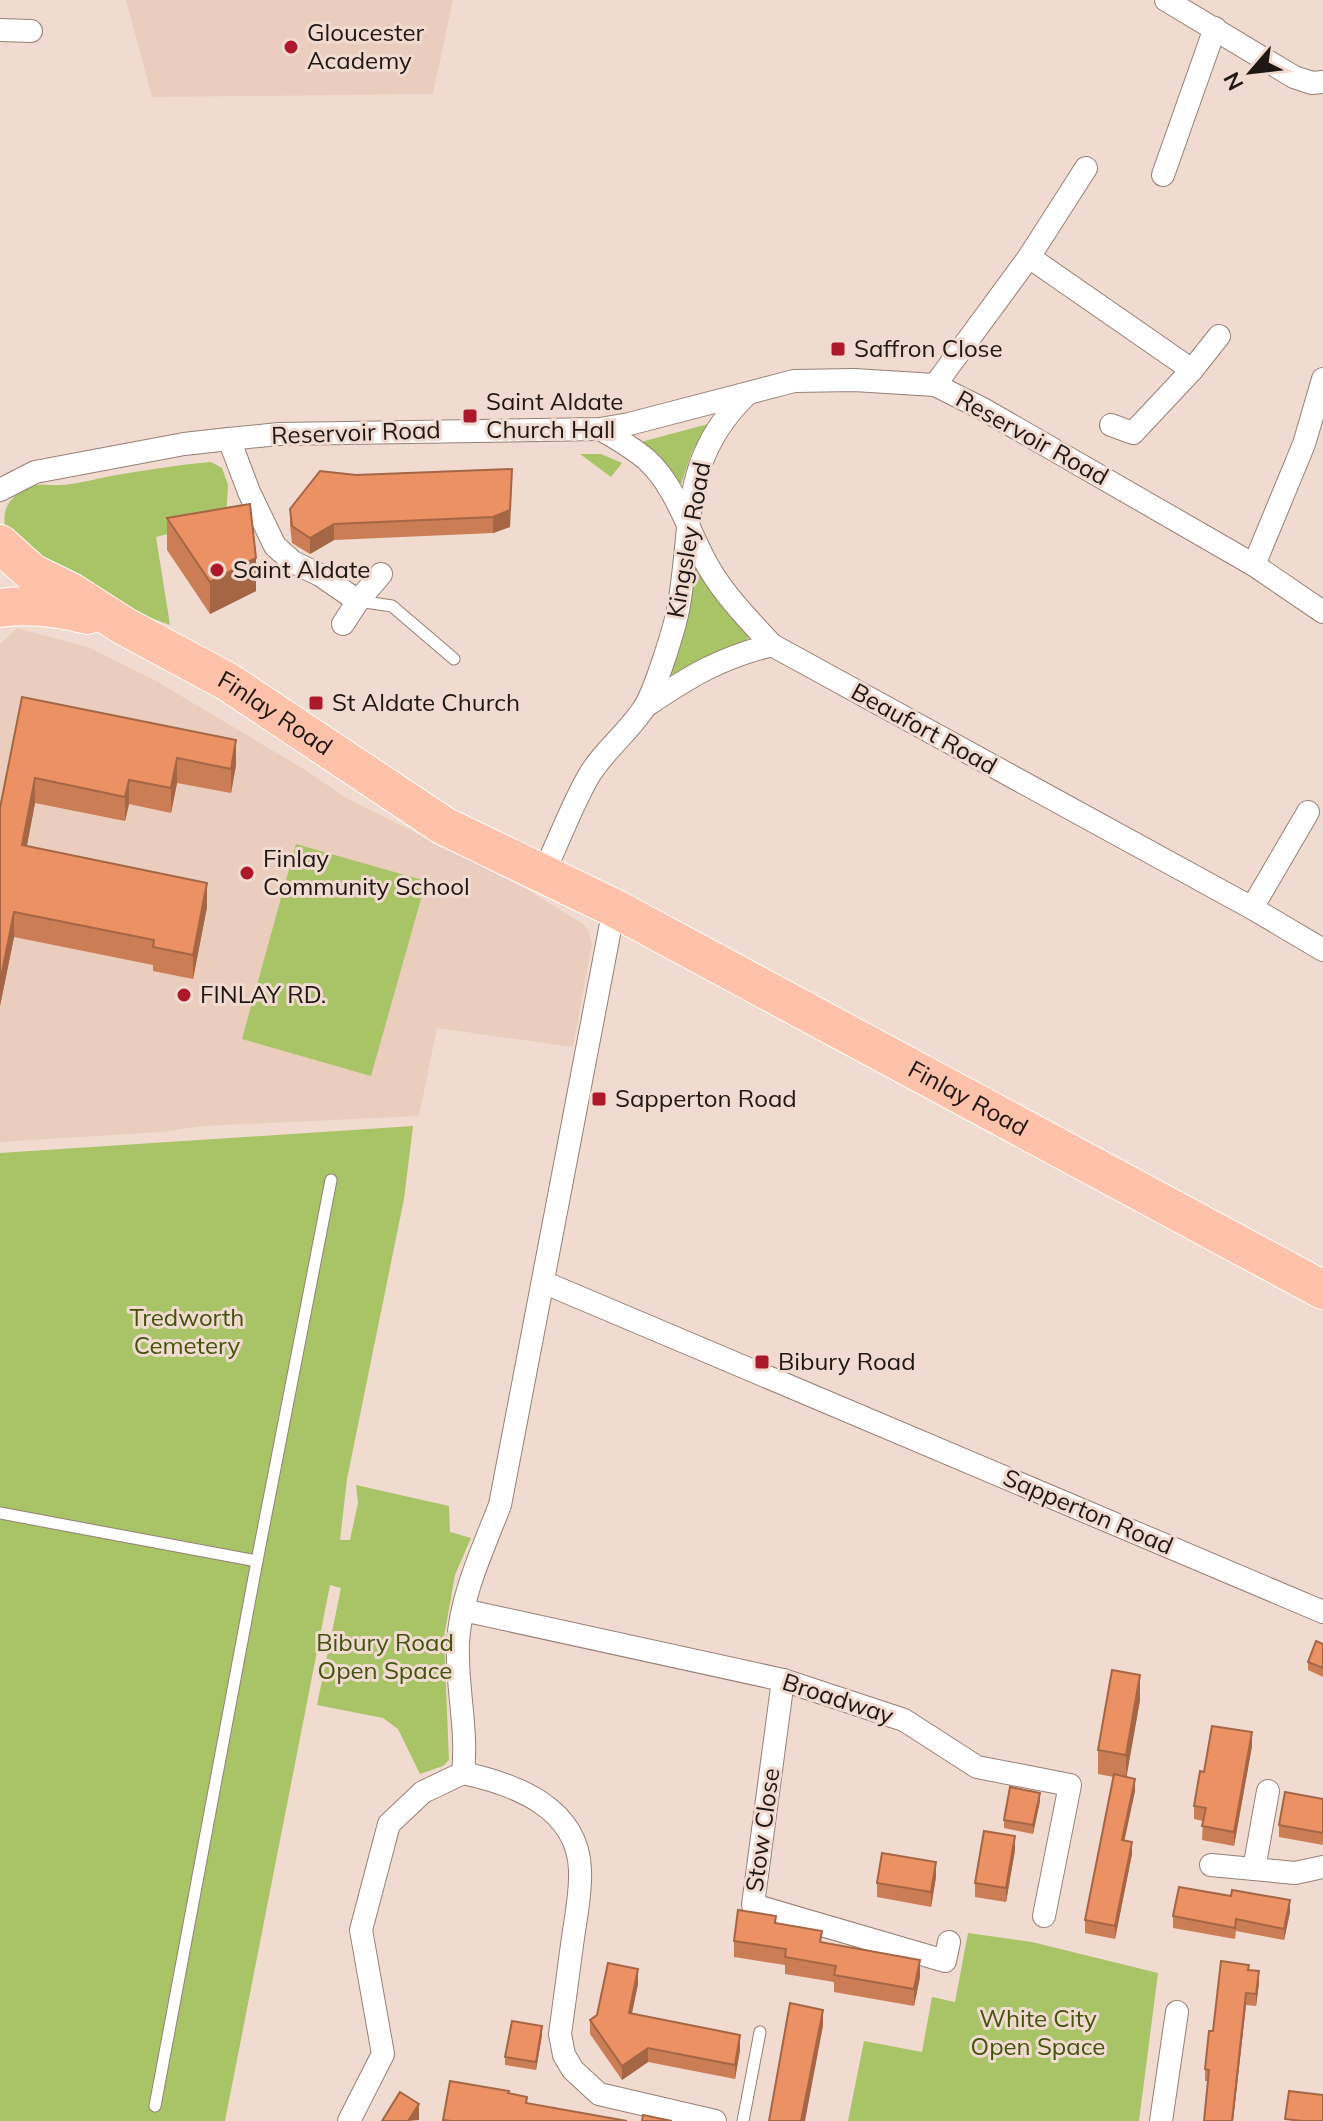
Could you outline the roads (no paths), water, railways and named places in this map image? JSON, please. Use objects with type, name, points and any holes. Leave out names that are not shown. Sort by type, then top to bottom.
[{"type":"highway","name":"Finlay Road","points":[[0,544],[32,573],[228,682],[423,809],[444,826],[614,908],[1323,1290]]},
{"type":"highway","name":"Finlay Road","points":[[0,608],[27,604],[65,609],[124,626]]},
{"type":"highway","points":[[423,809],[449,813],[548,863],[614,908]]},
{"type":"street","points":[[1166,0],[1294,77],[1312,83],[1323,82]]},
{"type":"street","points":[[1163,175],[1215,28]]},
{"type":"street","points":[[0,30],[31,31]]},
{"type":"street","points":[[935,385],[1029,257],[1086,168]]},
{"type":"street","points":[[1029,257],[1192,370]]},
{"type":"street","points":[[1111,425],[1133,433],[1219,336]]},
{"type":"street","name":"Reservoir Road","points":[[0,490],[35,472],[184,444],[279,434],[600,429],[629,424],[750,390],[810,379],[935,385],[983,409],[1254,565],[1323,612]]},
{"type":"street","points":[[1254,565],[1304,444],[1323,379]]},
{"type":"street","name":"Kingsley Road","points":[[548,863],[588,777],[646,706],[678,610],[693,489],[701,459],[728,412],[750,390]]},
{"type":"street","name":"Beaufort Road","points":[[600,429],[646,459],[659,473],[707,565],[725,592],[772,645],[1323,950]]},
{"type":"street","points":[[229,439],[249,492],[275,546],[293,562],[320,575],[358,601]]},
{"type":"street","points":[[343,624],[381,574]]},
{"type":"street","points":[[646,706],[709,666],[728,657],[772,645]]},
{"type":"street","points":[[1252,908],[1308,812]]},
{"type":"street","points":[[463,1773],[465,1752],[458,1643],[463,1610],[500,1505],[614,908]]},
{"type":"street","name":"Sapperton Road","points":[[543,1282],[1323,1612]]},
{"type":"street","name":"Broadway","points":[[463,1610],[783,1680],[904,1720],[977,1767],[1070,1785],[1044,1916]]},
{"type":"street","name":"Stow Close","points":[[783,1680],[753,1905],[945,1961],[949,1942]]},
{"type":"street","points":[[349,2121],[383,2054],[361,1930],[389,1824],[423,1792],[463,1773],[501,1782],[529,1793],[554,1812],[572,1838],[580,1867],[579,1897],[560,2034],[564,2055],[573,2070],[599,2094],[715,2121]]},
{"type":"street","points":[[1254,1869],[1268,1791]]},
{"type":"street","points":[[1211,1865],[1295,1873],[1323,1867]]},
{"type":"street","points":[[1161,2121],[1177,2012]]},
{"type":"lane","points":[[358,601],[392,606],[454,659]]},
{"type":"lane","points":[[155,2106],[331,1180]]},
{"type":"lane","points":[[0,1513],[257,1561]]},
{"type":"lane","points":[[743,2121],[760,2032]]},
{"type":"place","name":"Gloucester Academy","points":[[291,47]]},
{"type":"place","name":"Saffron Close","points":[[838,349]]},
{"type":"place","name":"Saint Aldate Church Hall","points":[[470,416]]},
{"type":"place","name":"Saint Aldate","points":[[217,570]]},
{"type":"place","name":"St Aldate Church","points":[[316,703]]},
{"type":"place","name":"Finlay Community School","points":[[247,873]]},
{"type":"place","name":"FINLAY RD.","points":[[184,995]]},
{"type":"place","name":"Sapperton Road","points":[[599,1099]]},
{"type":"place","name":"Bibury Road","points":[[762,1362]]},
{"type":"park label","name":"Tredworth Cemetery","points":[[187,1332]]},
{"type":"park label","name":"Bibury Road Open Space","points":[[385,1657]]},
{"type":"park label","name":"White City Open Space","points":[[1038,2033]]}]
